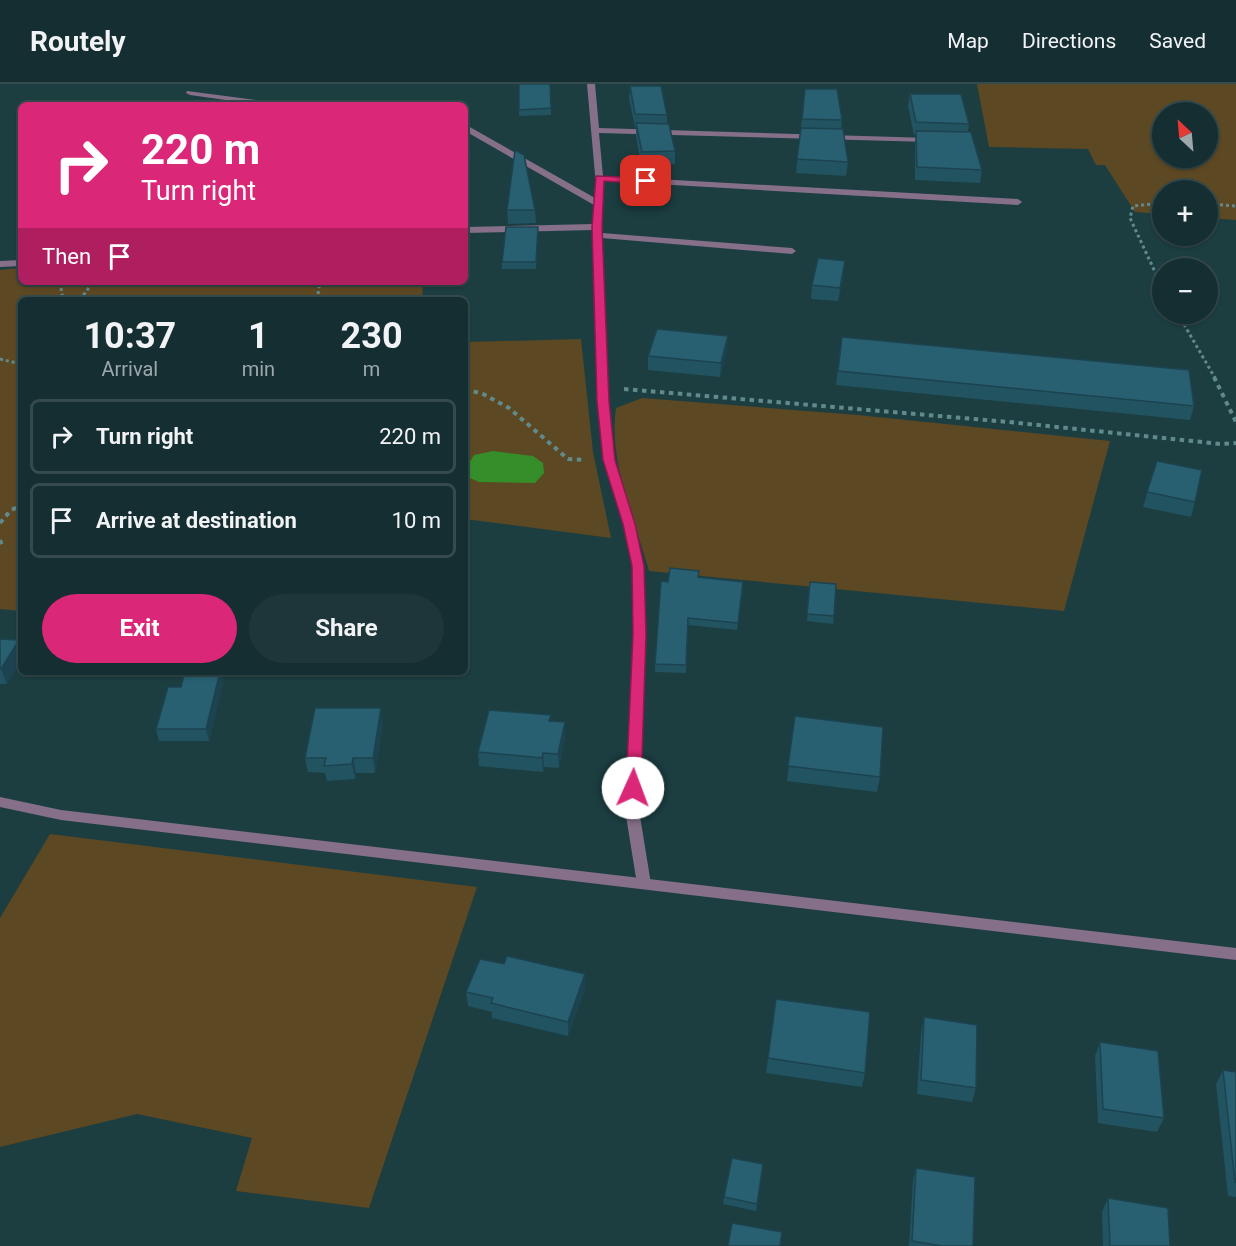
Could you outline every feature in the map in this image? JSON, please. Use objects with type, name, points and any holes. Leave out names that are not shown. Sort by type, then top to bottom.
[{"type":"street","points":[[591,84],[600,178],[598,231],[603,387],[609,460],[629,524],[638,566],[640,634],[632,810],[644,884]]},
{"type":"street","points":[[190,93],[257,102]]},
{"type":"street","points":[[468,130],[599,204]]},
{"type":"street","points":[[595,130],[943,140]]},
{"type":"street","points":[[600,178],[1018,202]]},
{"type":"street","points":[[468,230],[598,231],[792,251]]},
{"type":"street","points":[[0,264],[18,263]]},
{"type":"street","points":[[0,802],[61,815],[1236,954]]},
{"type":"path","points":[[1152,204],[1132,206],[1130,218],[1152,265]]},
{"type":"path","points":[[1218,205],[1236,206]]},
{"type":"path","points":[[1184,324],[1200,349],[1236,422]]},
{"type":"path","points":[[0,359],[18,363]]},
{"type":"path","points":[[603,387],[1221,444],[1236,442]]},
{"type":"path","points":[[468,390],[483,394],[509,408],[568,459],[609,460]]},
{"type":"path","points":[[0,523],[11,510],[18,507]]},
{"type":"path","points":[[0,540],[2,546]]},
{"type":"shaded area","points":[[977,84],[1236,84],[1236,220],[1218,219],[1218,180],[1152,180],[1152,213],[1135,212],[1105,165],[1096,165],[1088,149],[989,147]]},
{"type":"shaded area","points":[[18,268],[18,285],[423,285],[422,297],[18,297],[18,611],[0,609],[0,270]]},
{"type":"shaded area","points":[[581,339],[593,452],[611,538],[468,519],[468,342]]},
{"type":"shaded area","points":[[642,398],[858,415],[1110,441],[1064,611],[649,571],[619,470],[615,428],[616,408]]},
{"type":"shaded area","points":[[493,451],[533,456],[543,463],[544,473],[535,483],[479,482],[468,477],[468,465],[474,455]]},
{"type":"shaded area","points":[[50,834],[477,887],[369,1208],[236,1191],[252,1138],[137,1114],[0,1147],[0,918]]},
{"type":"building","points":[[519,84],[550,84],[551,108],[519,110]]},
{"type":"building","points":[[630,86],[661,86],[667,115],[635,114]]},
{"type":"building","points":[[805,89],[837,89],[842,120],[802,119]]},
{"type":"building","points":[[910,94],[961,94],[969,124],[916,122]]},
{"type":"building","points":[[636,123],[669,124],[675,151],[642,152]]},
{"type":"building","points":[[801,128],[843,129],[848,162],[797,159]]},
{"type":"building","points":[[916,131],[971,132],[982,170],[917,167]]},
{"type":"building","points":[[515,150],[524,155],[535,210],[507,210]]},
{"type":"building","points":[[506,227],[538,227],[536,262],[502,262]]},
{"type":"building","points":[[818,258],[845,261],[840,288],[812,285]]},
{"type":"building","points":[[657,329],[728,336],[721,363],[648,356]]},
{"type":"building","points":[[842,337],[1189,370],[1194,406],[838,371]]},
{"type":"building","points":[[1157,461],[1202,470],[1195,502],[1147,492]]},
{"type":"building","points":[[670,568],[699,571],[698,577],[743,582],[738,623],[688,618],[686,665],[655,664],[661,581],[668,582]]},
{"type":"building","points":[[810,582],[836,584],[834,616],[807,614]]},
{"type":"building","points":[[0,639],[18,640],[18,642],[0,669]]},
{"type":"building","points":[[184,675],[219,675],[206,729],[156,729],[168,687],[181,687]]},
{"type":"building","points":[[315,708],[381,708],[373,758],[353,758],[352,764],[324,766],[326,758],[305,758]]},
{"type":"building","points":[[489,710],[551,715],[549,721],[565,722],[558,754],[543,753],[542,758],[478,752]]},
{"type":"building","points":[[795,716],[883,727],[880,777],[788,766]]},
{"type":"building","points":[[507,956],[585,974],[568,1022],[491,1003],[493,998],[466,992],[480,959],[504,964]]},
{"type":"building","points":[[776,999],[870,1012],[865,1073],[768,1058]]},
{"type":"building","points":[[924,1017],[977,1025],[976,1088],[921,1080]]},
{"type":"building","points":[[1100,1042],[1158,1051],[1164,1118],[1103,1109]]},
{"type":"building","points":[[1223,1070],[1236,1072],[1236,1182],[1235,1182]]},
{"type":"building","points":[[732,1158],[763,1164],[757,1204],[724,1197]]},
{"type":"building","points":[[916,1168],[975,1177],[973,1246],[943,1246],[912,1241]]},
{"type":"building","points":[[1108,1198],[1168,1208],[1170,1246],[1110,1246]]},
{"type":"building","points":[[732,1223],[782,1232],[780,1246],[728,1246]]},
{"type":"route","points":[[633,788],[640,634],[638,566],[629,524],[609,460],[603,401],[597,227],[600,178],[646,181]]}]
